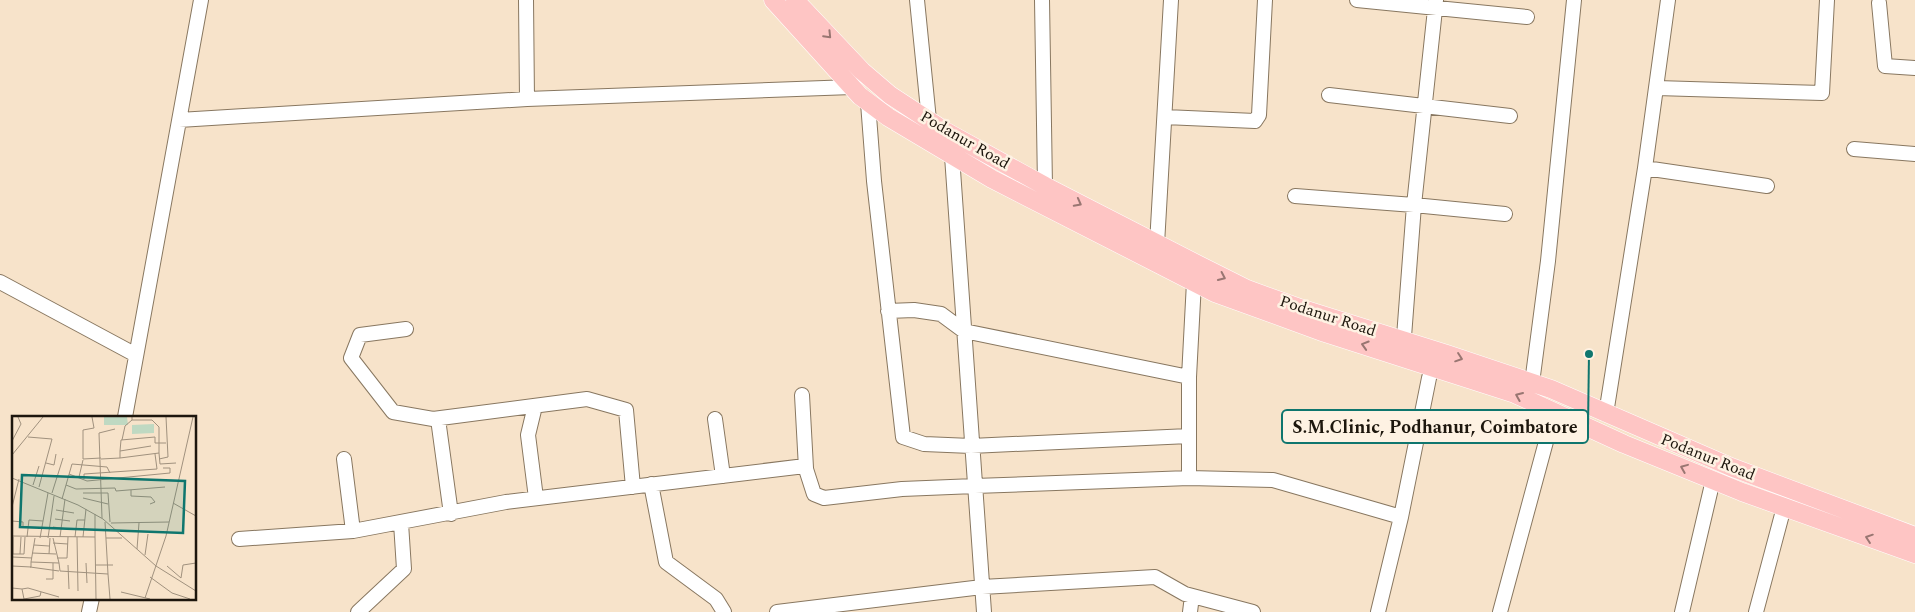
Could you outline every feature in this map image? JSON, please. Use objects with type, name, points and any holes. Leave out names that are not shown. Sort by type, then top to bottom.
[{"type":"main road","points":[[772,0],[852,88],[868,103],[888,117],[992,179],[1215,293],[1292,321],[1435,359],[1713,480],[1915,554]]},
{"type":"main road","name":"Podanur Road","points":[[795,0],[862,71],[890,95],[960,139],[1045,186],[1248,289],[1403,349]]},
{"type":"main road","name":"Podanur Road","points":[[1435,359],[1532,383],[1731,468],[1915,536]]},
{"type":"street","points":[[125,416],[200,0]]},
{"type":"street","points":[[526,0],[527,99]]},
{"type":"street","points":[[917,0],[929,120]]},
{"type":"street","points":[[1042,0],[1045,186]]},
{"type":"street","points":[[1157,244],[1171,0]]},
{"type":"street","points":[[1164,117],[1255,121],[1259,115],[1266,0]]},
{"type":"street","points":[[1357,0],[1436,4],[1527,17]]},
{"type":"street","points":[[1532,383],[1548,261],[1574,0]]},
{"type":"street","points":[[1606,414],[1657,88],[1668,0]]},
{"type":"street","points":[[1657,88],[1822,93],[1827,0]]},
{"type":"street","points":[[1879,3],[1885,66],[1915,68]]},
{"type":"street","points":[[1403,349],[1414,205],[1436,4]]},
{"type":"street","points":[[179,120],[527,99],[852,88]]},
{"type":"street","points":[[1329,95],[1510,116]]},
{"type":"street","points":[[868,103],[888,311],[904,437],[924,444],[972,446],[1189,436]]},
{"type":"street","points":[[960,139],[952,156],[984,612]]},
{"type":"street","points":[[1854,149],[1915,154]]},
{"type":"street","points":[[1645,168],[1767,186]]},
{"type":"street","points":[[1295,196],[1505,214]]},
{"type":"street","points":[[0,282],[136,355]]},
{"type":"street","points":[[1189,478],[1189,376],[1194,282]]},
{"type":"street","points":[[888,311],[914,310],[941,314],[964,331],[1189,376]]},
{"type":"street","points":[[406,329],[360,335],[351,358],[393,412],[433,419],[587,399],[626,410],[633,487]]},
{"type":"street","points":[[1378,612],[1401,517],[1429,378],[1435,359]]},
{"type":"street","points":[[802,395],[806,468],[814,494],[824,498],[902,489],[975,486],[1189,478],[1273,480],[1401,517]]},
{"type":"street","points":[[536,406],[528,436],[536,498]]},
{"type":"street","points":[[1500,612],[1554,412]]},
{"type":"street","points":[[438,418],[451,514]]},
{"type":"street","points":[[714,419],[723,476]]},
{"type":"street","points":[[344,459],[353,531]]},
{"type":"street","points":[[239,539],[353,531],[451,514],[506,502],[805,466],[806,468]]},
{"type":"street","points":[[1682,612],[1713,480]]},
{"type":"street","points":[[651,484],[666,562],[716,599],[724,612]]},
{"type":"street","points":[[1756,612],[1784,507]]},
{"type":"street","points":[[358,612],[404,569],[401,522]]},
{"type":"street","points":[[778,612],[982,588],[1155,577],[1186,594],[1252,612]]},
{"type":"street","points":[[1190,612],[1192,596]]},
{"type":"place","name":"S.M.Clinic, Podhanur, Coimbatore","points":[[1589,354]]}]
